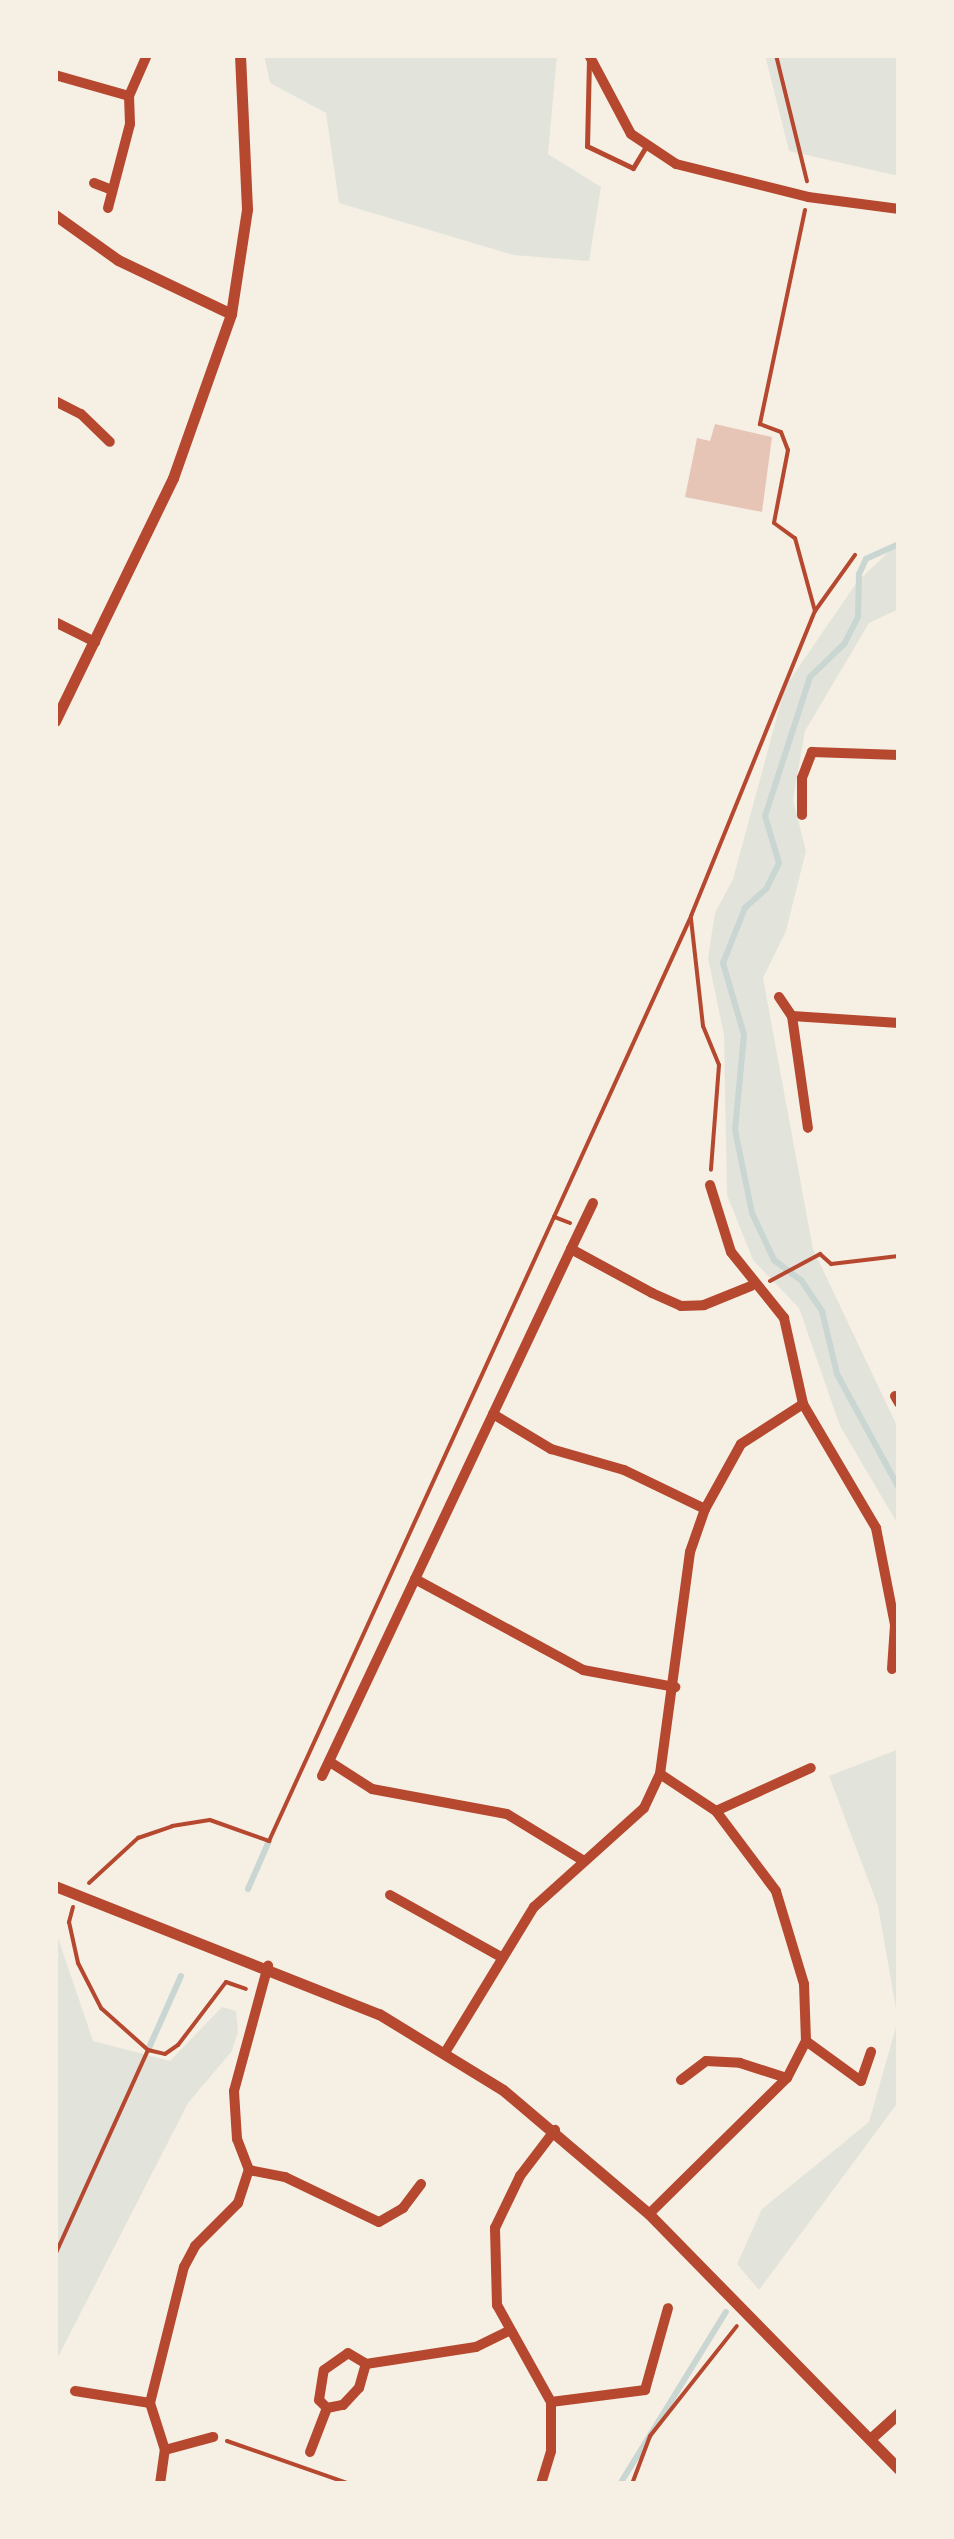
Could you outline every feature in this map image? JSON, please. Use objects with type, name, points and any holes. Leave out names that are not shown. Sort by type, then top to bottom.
[{"type":"street","points":[[108,208],[130,124],[129,96],[147,55]]},
{"type":"street","points":[[55,721],[178,467],[231,314],[247,209],[240,55]]},
{"type":"street","points":[[589,55],[612,104],[645,148],[723,179],[899,210]]},
{"type":"street","points":[[55,75],[129,96]]},
{"type":"street","points":[[94,182],[112,190]]},
{"type":"street","points":[[55,215],[118,260],[231,314]]},
{"type":"street","points":[[55,401],[81,414],[110,442]]},
{"type":"street","points":[[55,622],[95,642]]},
{"type":"street","points":[[802,814],[802,778],[812,752],[899,754]]},
{"type":"street","points":[[779,997],[792,1016],[808,1128]]},
{"type":"street","points":[[792,1016],[899,1023]]},
{"type":"street","points":[[710,1185],[731,1252],[754,1288],[784,1318],[803,1404],[876,1528],[895,1625],[892,1669]]},
{"type":"street","points":[[322,1776],[592,1203]]},
{"type":"street","points":[[571,1248],[681,1306],[704,1305],[754,1288]]},
{"type":"street","points":[[446,2051],[534,1907],[644,1808],[660,1774],[690,1552],[705,1508],[741,1444],[803,1404]]},
{"type":"street","points":[[493,1414],[551,1449],[624,1470],[705,1508]]},
{"type":"street","points":[[415,1580],[583,1670],[674,1687]]},
{"type":"street","points":[[330,1762],[372,1789],[507,1814],[584,1861]]},
{"type":"street","points":[[716,1810],[811,1768]]},
{"type":"street","points":[[650,2214],[787,2078],[806,2040],[804,1984],[776,1891],[716,1810],[660,1774]]},
{"type":"street","points":[[55,1886],[75,1897],[268,1966],[446,2051],[555,2130],[650,2214],[899,2469]]},
{"type":"street","points":[[390,1895],[500,1957]]},
{"type":"street","points":[[160,2484],[165,2450],[150,2403],[184,2267],[238,2203],[249,2170],[237,2139],[234,2091],[264,1995],[268,1966]]},
{"type":"street","points":[[806,2040],[861,2081],[870,2052]]},
{"type":"street","points":[[681,2080],[706,2062],[787,2078]]},
{"type":"street","points":[[541,2484],[551,2451],[552,2402],[508,2332],[493,2277],[495,2228],[520,2176],[555,2130]]},
{"type":"street","points":[[249,2170],[285,2177],[378,2222],[403,2208],[421,2184]]},
{"type":"street","points":[[552,2402],[645,2390],[668,2308]]},
{"type":"street","points":[[327,2408],[320,2400],[324,2370],[348,2353],[366,2364],[476,2347],[508,2332]]},
{"type":"street","points":[[327,2408],[344,2405],[359,2388],[366,2364]]},
{"type":"street","points":[[75,2391],[150,2403]]},
{"type":"street","points":[[310,2452],[327,2408]]},
{"type":"street","points":[[870,2439],[899,2413]]},
{"type":"street","points":[[165,2450],[213,2436]]},
{"type":"lane","points":[[589,55],[586,146],[633,168],[645,148]]},
{"type":"path","points":[[776,55],[798,130],[808,197],[760,424],[782,432],[788,450],[774,523],[795,538],[816,612]]},
{"type":"path","points":[[264,1995],[226,1982],[178,2045],[166,2054],[148,2050],[110,2020],[78,1963],[69,1922],[75,1897],[138,1838],[172,1826],[210,1820],[269,1841],[691,916],[816,612],[855,555]]},
{"type":"path","points":[[691,916],[704,1026],[719,1065],[710,1185]]},
{"type":"path","points":[[554,1217],[582,1226]]},
{"type":"path","points":[[754,1288],[820,1254],[831,1264],[899,1256]]},
{"type":"path","points":[[55,2255],[148,2050]]},
{"type":"path","points":[[632,2484],[650,2436],[746,2314]]},
{"type":"path","points":[[213,2436],[350,2484]]},
{"type":"shaded area","points":[[264,55],[557,55],[548,154],[601,187],[589,261],[513,255],[339,203],[326,113],[270,83]]},
{"type":"shaded area","points":[[765,55],[899,55],[899,176],[789,151]]},
{"type":"shaded area","points":[[899,542],[899,609],[869,623],[805,731],[793,800],[806,851],[786,931],[763,978],[813,1249],[899,1430],[899,1526],[840,1426],[799,1308],[753,1260],[727,1195],[724,1035],[708,958],[715,913],[733,879],[785,687],[857,582]]},
{"type":"shaded area","points":[[899,1749],[899,2101],[759,2290],[737,2264],[762,2209],[869,2122],[898,2020],[878,1906],[829,1776]]},
{"type":"shaded area","points":[[55,1929],[93,2041],[170,2061],[222,2007],[236,2011],[238,2032],[232,2051],[188,2103],[55,2363]]},
{"type":"building","points":[[715,424],[772,437],[762,512],[685,497],[697,438],[710,441]]},
{"type":"waterway","points":[[899,544],[866,559],[859,574],[858,617],[845,643],[810,677],[765,816],[779,863],[767,888],[745,908],[723,963],[744,1035],[735,1130],[752,1213],[774,1260],[801,1280],[822,1311],[837,1374],[899,1488]]},
{"type":"waterway","points":[[248,1889],[269,1841]]},
{"type":"waterway","points":[[148,2050],[181,1976]]},
{"type":"waterway","points":[[620,2484],[726,2312]]}]
